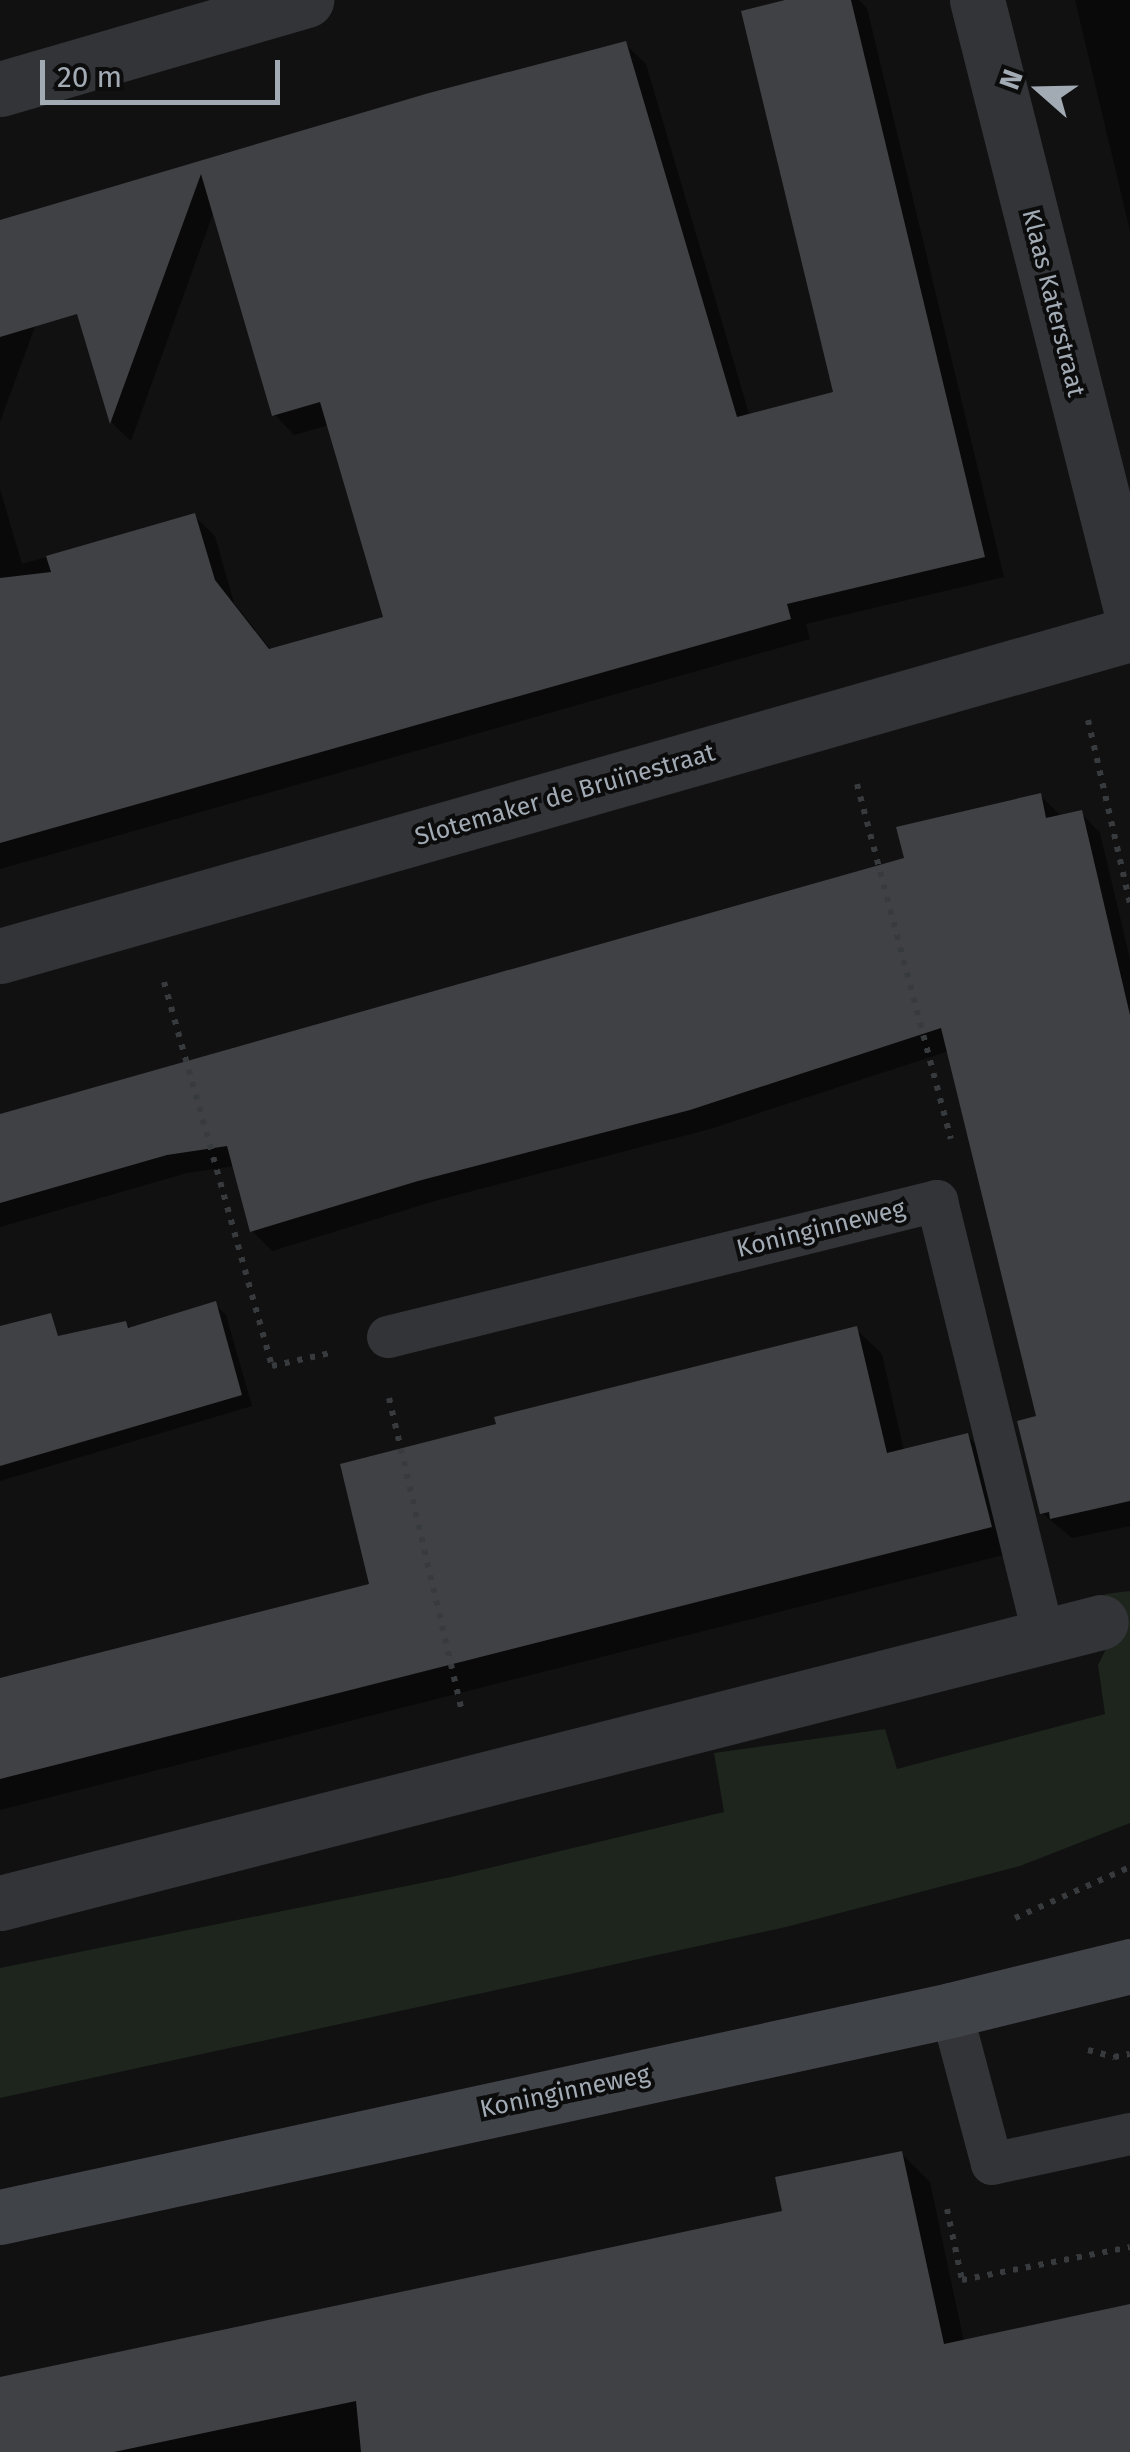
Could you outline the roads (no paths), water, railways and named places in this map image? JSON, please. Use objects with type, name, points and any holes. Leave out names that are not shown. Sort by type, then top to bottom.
[{"type":"street","points":[[0,89],[306,0]]},
{"type":"street","name":"Klaas Katerstraat","points":[[976,0],[1130,606]]},
{"type":"street","name":"Slotemaker de Bruïnestraat","points":[[0,956],[1130,634]]},
{"type":"street","points":[[0,1903],[1101,1622]]},
{"type":"street","name":"Koninginneweg","points":[[0,2217],[951,2010],[1130,1966]]},
{"type":"lane","name":"Koninginneweg","points":[[382,1340],[937,1201],[1044,1635]]},
{"type":"lane","points":[[951,2010],[992,2164],[1130,2134]]}]
